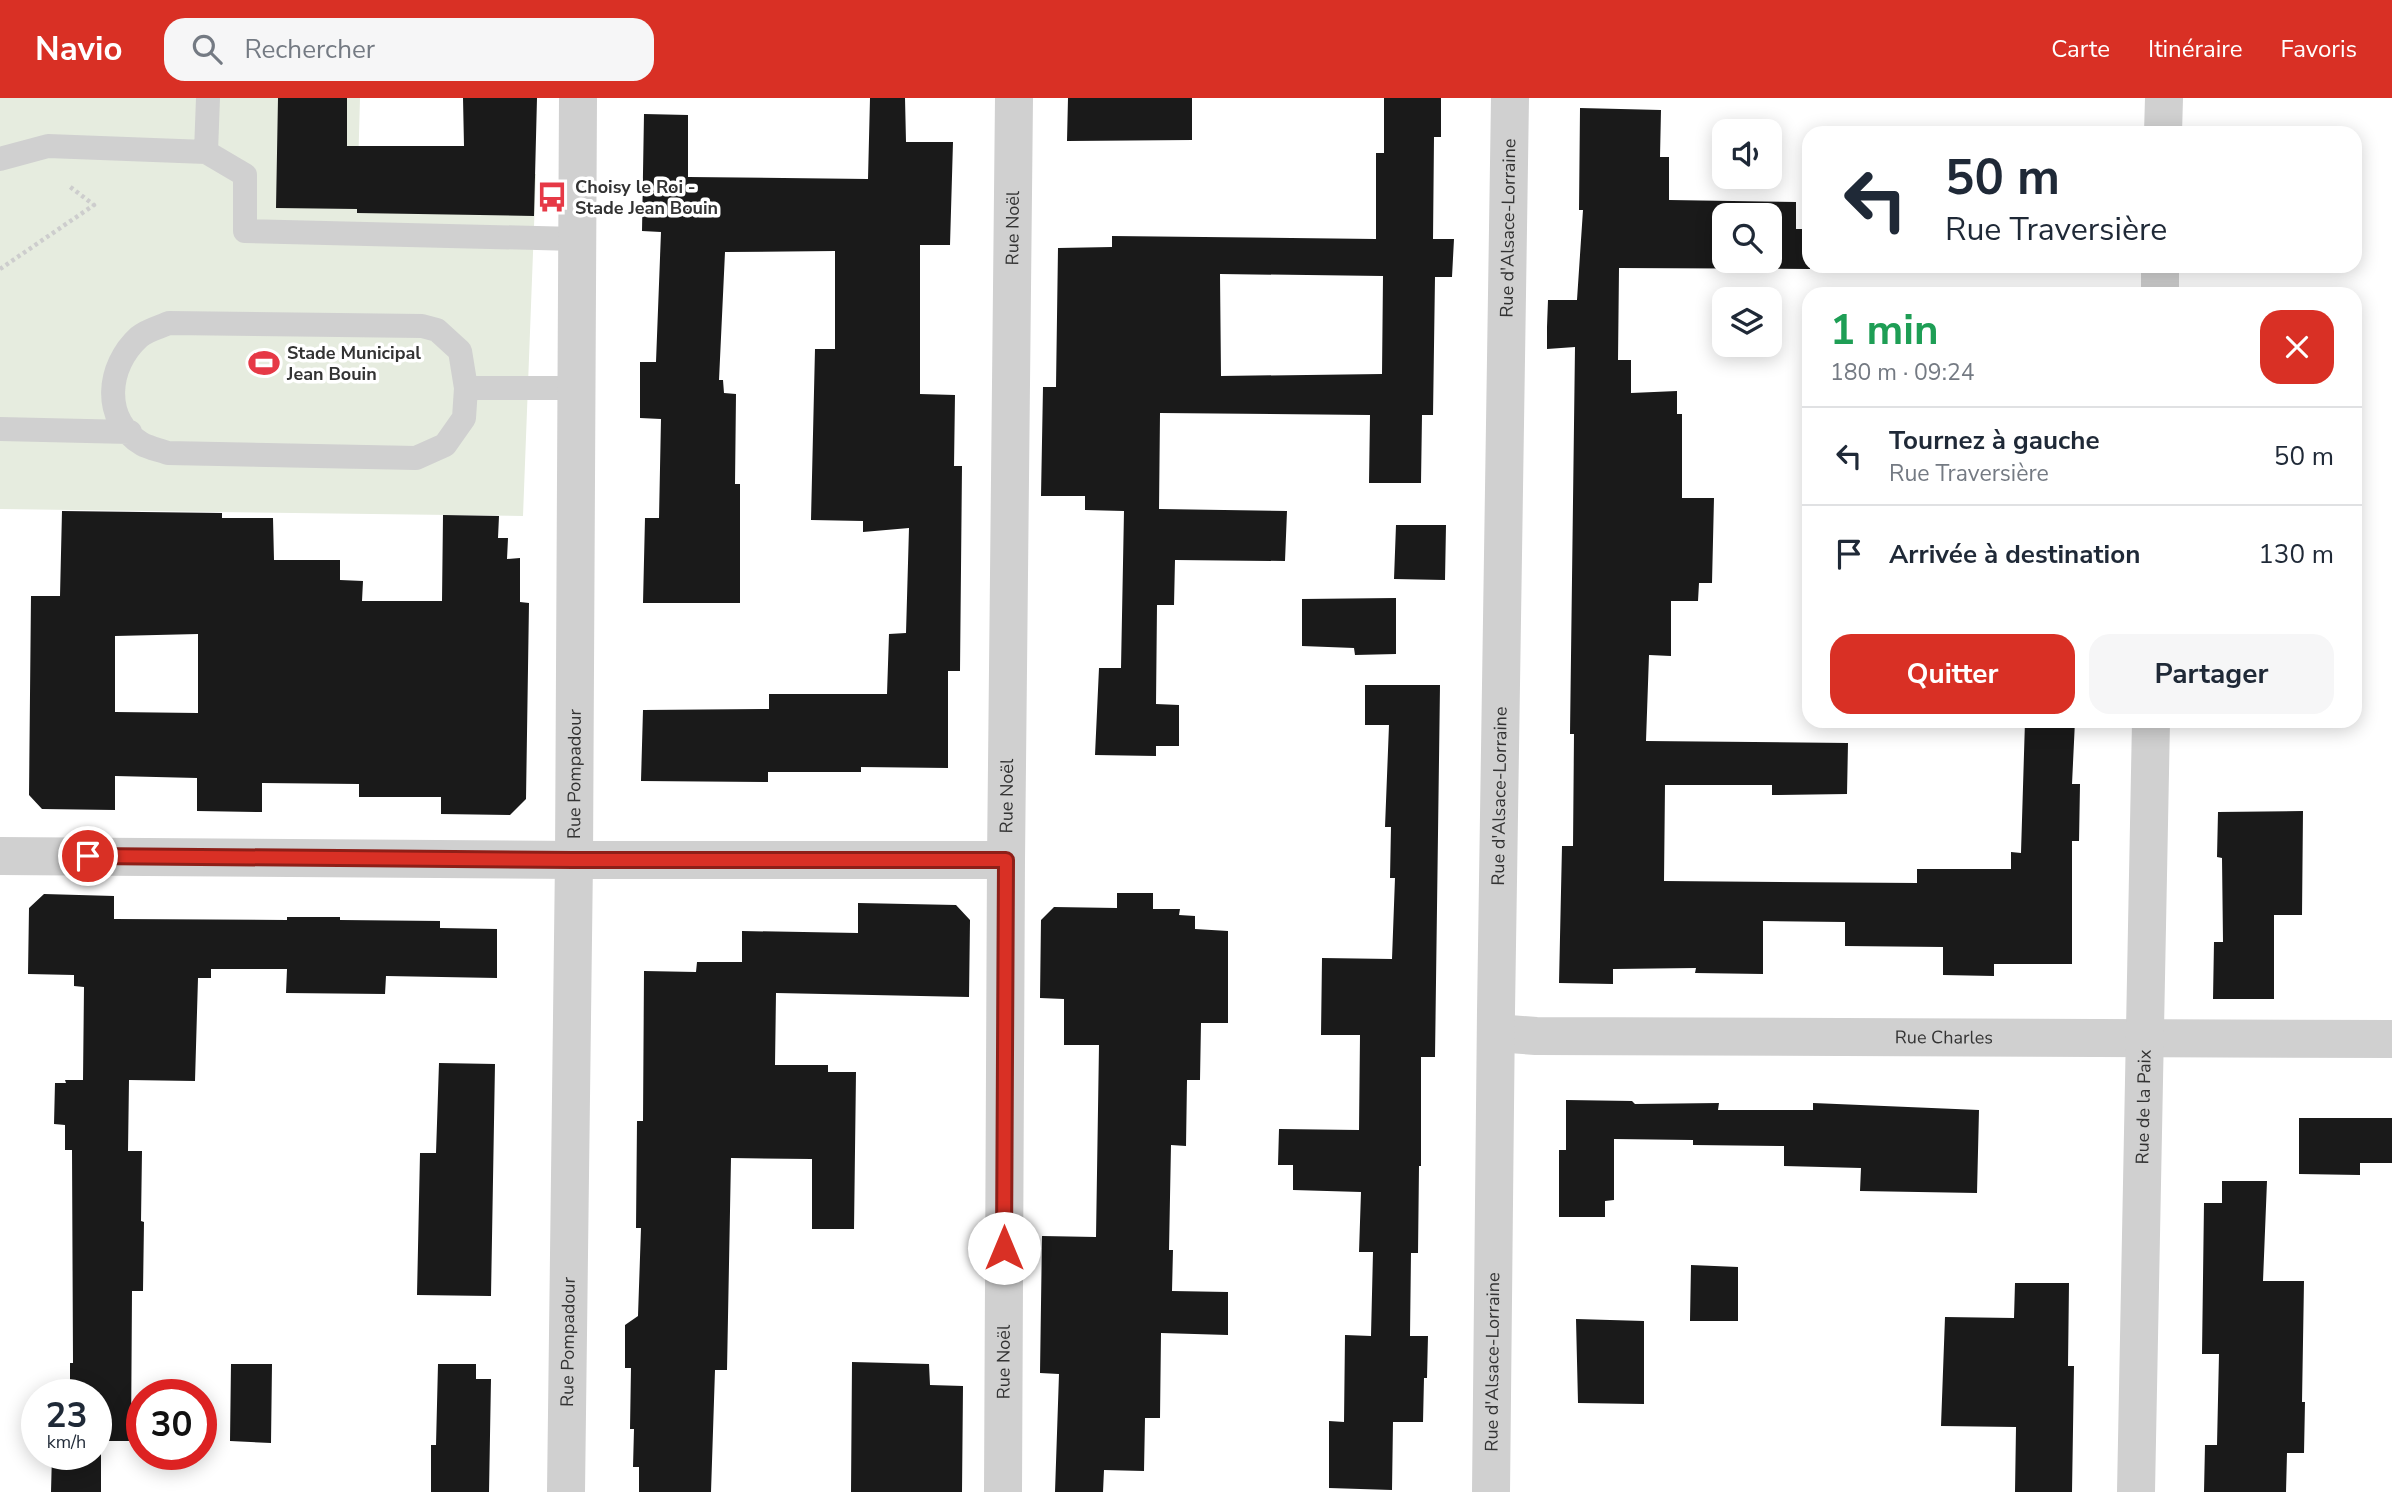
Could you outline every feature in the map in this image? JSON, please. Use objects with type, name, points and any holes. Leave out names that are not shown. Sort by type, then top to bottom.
[{"type":"street","name":"Rue Pompadour","points":[[566,1492],[574,860],[578,98]]},
{"type":"street","name":"Rue Noël","points":[[1003,1492],[1014,98]]},
{"type":"street","name":"Rue d'Alsace-Lorraine","points":[[1491,1492],[1510,98]]},
{"type":"street","points":[[2163,126],[2164,98]]},
{"type":"street","name":"Rue de la Paix","points":[[2136,1492],[2151,728]]},
{"type":"street","points":[[0,856],[1006,860]]},
{"type":"street","name":"Rue Charles","points":[[1496,1033],[1536,1036],[2392,1039]]},
{"type":"lane","points":[[206,152],[208,98]]},
{"type":"lane","points":[[0,159],[48,146],[206,152],[245,175],[245,231],[576,239]]},
{"type":"lane","points":[[169,323],[422,326],[437,330],[460,351],[466,388],[464,418],[445,445],[416,458],[168,453],[141,443],[130,432],[116,418],[113,388],[120,359],[141,335],[169,323]]},
{"type":"lane","points":[[466,388],[575,388]]},
{"type":"lane","points":[[0,429],[130,432]]},
{"type":"path","points":[[0,269],[94,205],[61,179],[48,146]]},
{"type":"shaded area","name":"Stade Municipal Jean Bouin","points":[[0,98],[360,98],[358,171],[536,174],[523,516],[0,509]]},
{"type":"building","points":[[278,98],[347,98],[347,146],[464,146],[463,98],[537,98],[534,216],[357,213],[357,209],[276,208]]},
{"type":"building","points":[[870,98],[905,98],[906,142],[953,142],[950,245],[920,245],[920,394],[955,395],[954,466],[962,466],[960,671],[948,671],[948,768],[861,767],[861,772],[768,772],[768,782],[641,781],[643,710],[769,709],[769,694],[887,694],[889,634],[906,633],[909,528],[863,532],[863,521],[811,520],[815,349],[835,349],[835,251],[725,252],[719,380],[723,380],[724,393],[736,394],[735,484],[740,484],[740,603],[643,603],[645,518],[659,518],[661,419],[640,418],[640,362],[656,362],[661,232],[642,231],[644,114],[688,115],[688,177],[868,179]]},
{"type":"building","points":[[1068,98],[1192,98],[1192,140],[1067,141]]},
{"type":"building","points":[[1384,98],[1441,98],[1441,137],[1434,137],[1433,239],[1454,239],[1452,277],[1435,277],[1433,415],[1422,415],[1421,483],[1369,483],[1370,415],[1160,413],[1159,509],[1287,511],[1285,561],[1175,560],[1174,605],[1157,605],[1156,704],[1179,705],[1179,746],[1156,746],[1156,756],[1095,755],[1099,668],[1121,668],[1124,511],[1085,510],[1085,496],[1041,496],[1043,387],[1056,387],[1058,248],[1112,247],[1112,236],[1376,239],[1376,153],[1384,153]],"holes":[[[1220,274],[1383,276],[1382,374],[1221,376]]]},
{"type":"building","points":[[1580,108],[1661,110],[1660,157],[1669,157],[1669,200],[1796,202],[1796,229],[1802,229],[1802,269],[1782,269],[1782,203],[1712,203],[1712,268],[1619,268],[1618,360],[1631,360],[1631,393],[1677,391],[1677,414],[1682,414],[1682,498],[1714,498],[1712,583],[1699,583],[1698,601],[1671,601],[1671,656],[1649,655],[1646,741],[1848,743],[1847,794],[1772,795],[1772,785],[1665,785],[1664,881],[1917,883],[1917,869],[2011,869],[2011,852],[2021,853],[2025,728],[2075,728],[2072,784],[2080,784],[2079,841],[2072,841],[2072,964],[1994,964],[1994,976],[1943,975],[1943,947],[1845,946],[1845,922],[1763,921],[1763,974],[1695,973],[1696,968],[1613,969],[1613,984],[1559,983],[1562,846],[1573,846],[1574,734],[1570,734],[1575,347],[1547,349],[1547,327],[1548,300],[1577,300],[1583,210],[1579,210]]},
{"type":"building","points":[[62,511],[222,513],[222,518],[273,518],[274,560],[340,560],[340,580],[363,581],[362,601],[442,601],[443,515],[499,516],[498,538],[508,538],[507,559],[520,558],[520,602],[529,603],[526,799],[510,815],[441,814],[441,797],[359,797],[359,784],[262,783],[262,812],[197,811],[197,778],[115,776],[115,810],[42,809],[29,795],[31,596],[60,596]],"holes":[[[198,634],[198,713],[115,712],[115,636]]]},
{"type":"building","points":[[1396,525],[1446,525],[1445,580],[1394,579]]},
{"type":"building","points":[[1396,598],[1396,654],[1355,655],[1354,648],[1302,646],[1302,599]]},
{"type":"building","points":[[1365,685],[1440,685],[1435,1057],[1421,1057],[1418,1253],[1411,1253],[1410,1336],[1428,1336],[1427,1378],[1424,1378],[1423,1422],[1393,1422],[1392,1490],[1329,1488],[1329,1421],[1344,1422],[1345,1335],[1371,1336],[1373,1252],[1359,1252],[1361,1192],[1293,1190],[1293,1165],[1278,1165],[1279,1129],[1359,1130],[1360,1035],[1321,1035],[1322,958],[1392,959],[1395,878],[1390,878],[1391,827],[1385,827],[1389,725],[1365,725]]},
{"type":"building","points":[[2303,811],[2302,915],[2274,915],[2274,999],[2213,999],[2214,942],[2223,942],[2222,858],[2217,857],[2218,812]]},
{"type":"building","points":[[1117,893],[1153,893],[1153,909],[1180,909],[1179,915],[1195,916],[1195,929],[1228,931],[1228,1023],[1201,1023],[1200,1080],[1187,1080],[1186,1146],[1171,1145],[1169,1250],[1173,1250],[1172,1291],[1228,1292],[1228,1335],[1161,1333],[1160,1418],[1145,1418],[1144,1471],[1104,1470],[1103,1492],[1055,1492],[1059,1374],[1040,1373],[1042,1236],[1096,1237],[1099,1045],[1064,1045],[1064,999],[1040,998],[1041,920],[1054,907],[1117,908]]},
{"type":"building","points":[[44,894],[114,896],[114,919],[287,920],[287,917],[340,917],[340,920],[440,921],[440,928],[497,929],[497,978],[386,976],[385,994],[286,993],[287,969],[211,969],[211,978],[198,978],[195,1081],[129,1080],[128,1151],[142,1151],[141,1221],[144,1222],[143,1291],[132,1291],[131,1379],[126,1379],[126,1441],[112,1441],[112,1379],[70,1379],[70,1363],[73,1363],[72,1150],[65,1150],[65,1125],[54,1124],[55,1083],[83,1080],[84,987],[74,986],[74,975],[28,974],[29,908]]},
{"type":"building","points":[[858,903],[956,905],[970,920],[969,997],[776,993],[775,1065],[828,1065],[828,1072],[856,1072],[854,1229],[812,1229],[812,1159],[731,1158],[727,1370],[715,1370],[711,1492],[639,1492],[639,1467],[633,1467],[634,1429],[630,1429],[631,1368],[625,1368],[625,1325],[638,1316],[641,1228],[636,1228],[637,1121],[643,1121],[644,971],[696,972],[697,962],[742,962],[742,931],[858,933]]},
{"type":"building","points":[[439,1063],[495,1064],[491,1296],[417,1295],[420,1153],[436,1153]]},
{"type":"building","points":[[1566,1100],[1632,1101],[1635,1104],[1719,1103],[1718,1110],[1813,1110],[1813,1103],[1979,1110],[1977,1193],[1860,1191],[1861,1168],[1784,1166],[1784,1146],[1693,1145],[1693,1140],[1614,1139],[1614,1200],[1605,1201],[1605,1217],[1559,1217],[1559,1150],[1566,1150]]},
{"type":"building","points":[[2299,1118],[2392,1118],[2392,1163],[2360,1163],[2360,1175],[2299,1174]]},
{"type":"building","points":[[2222,1181],[2267,1181],[2263,1281],[2304,1281],[2304,1453],[2287,1453],[2286,1492],[2204,1492],[2205,1445],[2217,1445],[2219,1354],[2202,1354],[2204,1203],[2222,1203]]},
{"type":"building","points":[[1691,1265],[1738,1267],[1738,1321],[1690,1321]]},
{"type":"building","points":[[2015,1283],[2069,1283],[2068,1366],[2074,1366],[2072,1492],[2015,1492],[2016,1427],[1941,1426],[1945,1317],[2014,1318]]},
{"type":"building","points":[[1576,1319],[1644,1321],[1644,1404],[1578,1403]]},
{"type":"building","points":[[852,1362],[929,1364],[930,1385],[963,1386],[962,1492],[851,1492]]},
{"type":"building","points":[[231,1364],[272,1364],[271,1443],[230,1441]]},
{"type":"building","points":[[438,1364],[476,1364],[476,1379],[491,1379],[489,1492],[431,1492],[431,1445],[436,1445]]},
{"type":"building","points":[[52,1470],[101,1470],[101,1492],[51,1492]]},
{"type":"place","name":"Choisy le Roi - Stade Jean Bouin","points":[[552,197]]},
{"type":"place","name":"Stade Municipal Jean Bouin","points":[[264,363]]},
{"type":"route","points":[[88,856],[1006,860],[1004,1248]]}]
